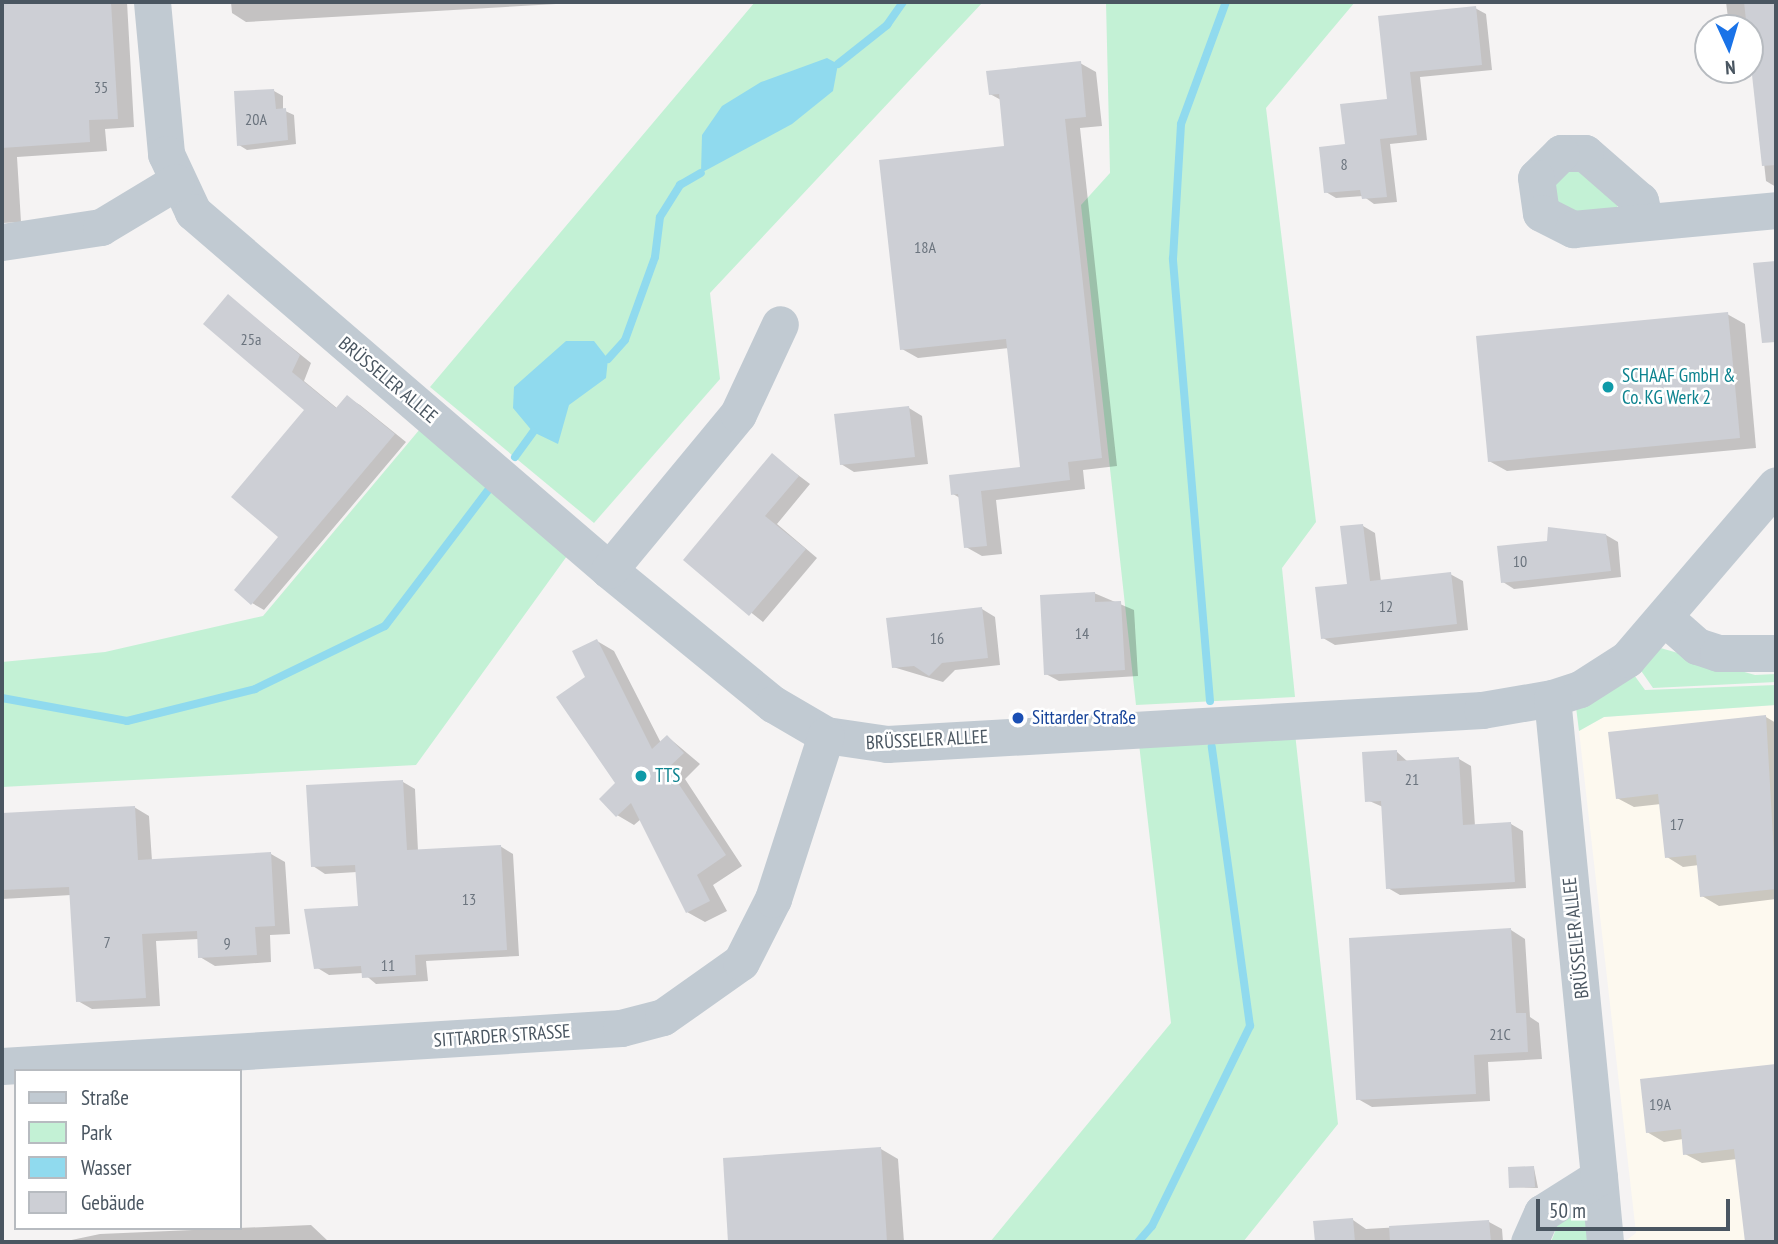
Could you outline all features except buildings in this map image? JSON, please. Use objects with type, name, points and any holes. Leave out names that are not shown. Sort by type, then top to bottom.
[{"type":"street","name":"BRÜSSELER ALLEE","points":[[152,2],[161,125],[176,182],[222,239],[609,570],[774,704],[827,735],[887,744],[1482,710],[1552,698],[1580,689],[1627,659],[1665,618],[1776,485]]},
{"type":"street","points":[[2,242],[101,227],[176,182]]},
{"type":"street","points":[[1644,222],[1776,210]]},
{"type":"street","points":[[609,570],[738,414],[780,324]]},
{"type":"street","points":[[1665,618],[1697,646],[1718,653],[1776,653]]},
{"type":"street","name":"BRÜSSELER ALLEE","points":[[1552,698],[1605,1242]]},
{"type":"street","name":"SITTARDER STRASSE","points":[[2,1066],[608,1029],[663,1017],[741,962],[773,899],[827,735]]},
{"type":"street","points":[[1529,1242],[1542,1213],[1599,1177]]},
{"type":"shaded area","points":[[1776,705],[1776,1242],[1624,1242],[1636,1233],[1579,731],[1604,717]]},
{"type":"green space","points":[[755,2],[983,2],[710,293],[720,379],[594,523],[430,387]]},
{"type":"green space","points":[[1106,2],[1355,2],[1266,108],[1316,522],[1282,568],[1295,697],[1136,705],[1081,205],[1110,173]]},
{"type":"green space","points":[[1580,170],[1618,205],[1615,212],[1560,211],[1550,173]]},
{"type":"green space","points":[[420,429],[567,556],[416,765],[2,787],[2,662],[105,652],[263,616]]},
{"type":"green space","points":[[1657,647],[1755,675],[1776,674],[1776,682],[1653,688],[1635,662]]},
{"type":"green space","points":[[1629,668],[1645,690],[1776,685],[1776,705],[1604,717],[1579,731],[1575,699]]},
{"type":"green space","points":[[1294,724],[1338,1124],[1243,1242],[990,1242],[1171,1023],[1138,735]]},
{"type":"green space","points":[[1578,1211],[1587,1219],[1591,1242],[1551,1242],[1559,1221]]},
{"type":"water","points":[[827,58],[838,64],[833,91],[792,124],[701,173],[702,135],[722,106],[761,82]]},
{"type":"water","points":[[566,341],[594,341],[608,359],[606,378],[569,405],[558,444],[533,432],[513,408],[514,387]]},
{"type":"waterway","points":[[838,64],[887,25],[903,2]]},
{"type":"waterway","points":[[1210,701],[1173,259],[1181,124],[1226,2]]},
{"type":"waterway","points":[[608,359],[625,340],[655,257],[660,217],[680,185],[701,173]]},
{"type":"waterway","points":[[515,457],[533,432]]},
{"type":"waterway","points":[[2,698],[127,721],[255,689],[385,626],[489,489]]},
{"type":"waterway","points":[[1138,1242],[1152,1226],[1250,1026],[1212,747]]},
{"type":"place","name":"SCHAAF GmbH & Co. KG Werk 2","points":[[1608,387]]},
{"type":"place","name":"Sittarder Straße","points":[[1018,718]]},
{"type":"place","name":"TTS","points":[[641,776]]}]
